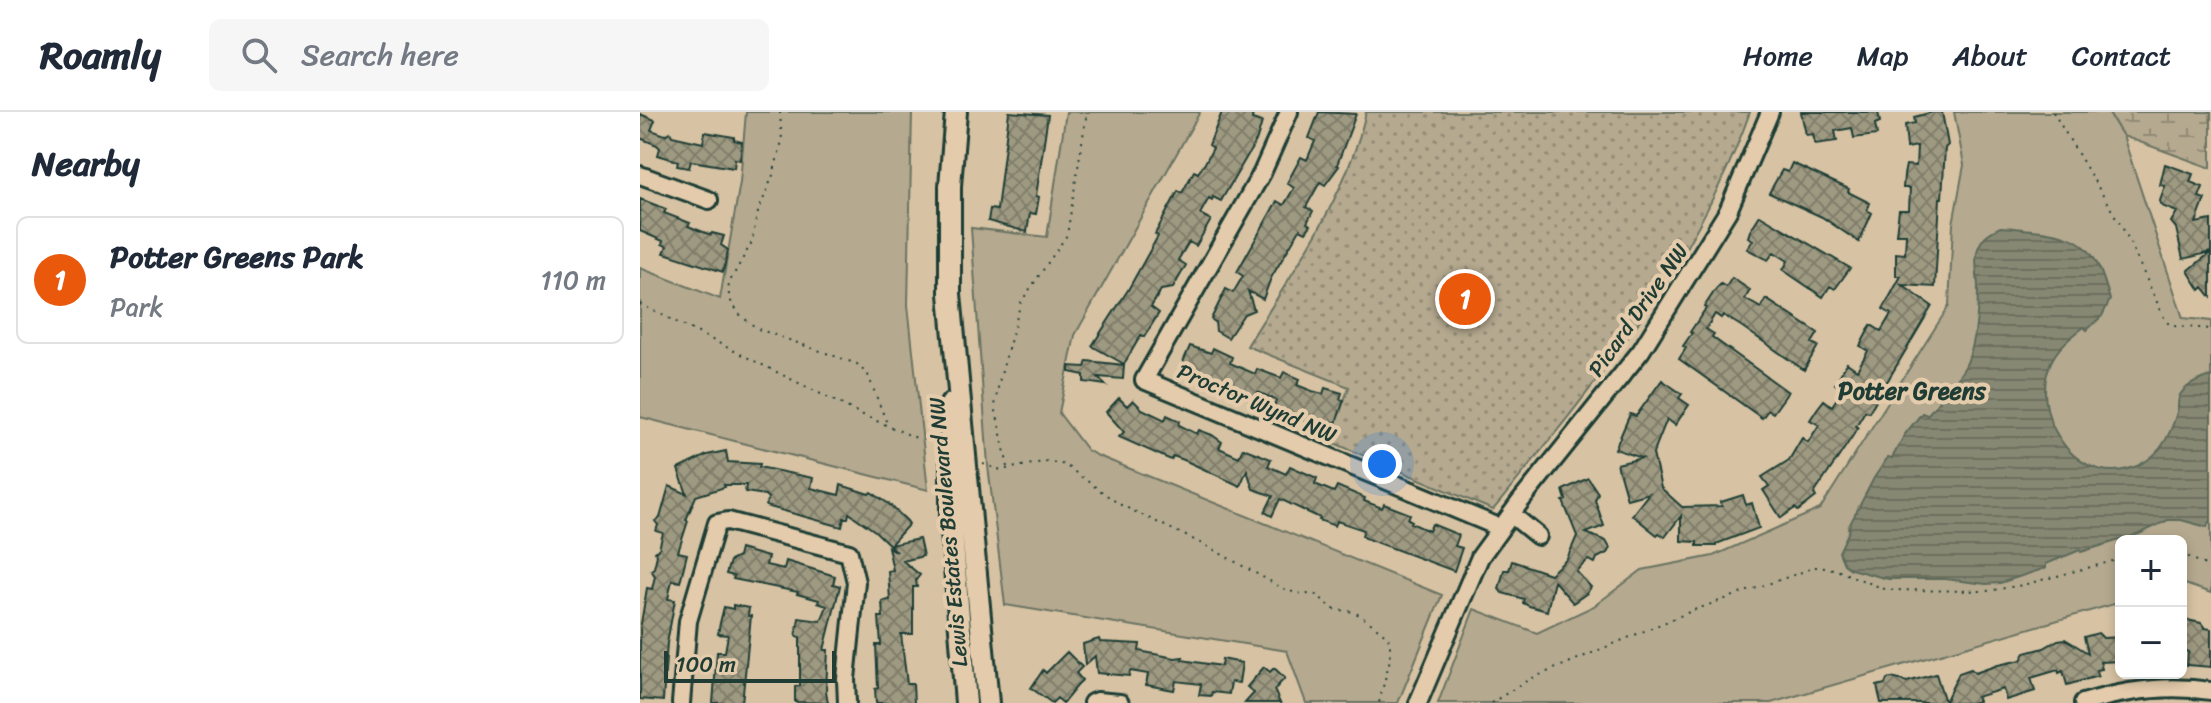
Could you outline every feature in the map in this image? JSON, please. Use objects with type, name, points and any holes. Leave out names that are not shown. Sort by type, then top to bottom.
[{"type":"main road","name":"Lewis Estates Boulevard NW","points":[[956,112],[950,186],[950,294],[988,703]]},
{"type":"main road","name":"Lewis Estates Boulevard NW","points":[[955,356],[949,469],[966,703]]},
{"type":"street","name":"Proctor Wynd NW","points":[[1289,112],[1262,173],[1144,380],[1506,521]]},
{"type":"street","name":"Picard Drive NW","points":[[1418,703],[1473,571],[1506,521],[1641,351],[1728,211],[1770,112]]},
{"type":"street","points":[[640,175],[709,200]]},
{"type":"street","points":[[681,703],[688,621],[717,523],[728,521],[849,553],[856,582],[846,679],[847,703]]},
{"type":"street","points":[[1506,521],[1538,536]]},
{"type":"street","points":[[2083,703],[2131,691],[2176,695],[2211,691]]},
{"type":"street","points":[[1092,703],[1120,703]]},
{"type":"path","points":[[780,112],[782,141],[773,175],[757,215],[752,242],[730,281],[730,300],[741,316],[758,329],[857,364],[868,375],[888,426]]},
{"type":"path","points":[[1008,468],[995,406],[999,382],[1021,302],[1067,235],[1087,112]]},
{"type":"path","points":[[2053,112],[2126,234],[2166,322],[2174,326],[2211,329]]},
{"type":"path","points":[[640,304],[921,440]]},
{"type":"path","points":[[983,464],[996,469],[1048,461],[1065,465],[1137,514],[1207,546],[1284,589],[1317,595],[1333,609],[1354,612],[1381,630],[1390,642],[1390,659],[1379,703]]},
{"type":"path","points":[[2187,556],[2211,568]]},
{"type":"path","points":[[1491,703],[1528,680],[1694,610],[1816,567],[1834,569],[1887,590],[1987,591],[2023,585],[2115,561]]},
{"type":"green space","points":[[746,112],[912,112],[908,305],[928,490],[640,417],[640,268],[720,299],[740,182]]},
{"type":"green space","points":[[1066,112],[1200,112],[1075,335],[1059,413],[1087,450],[1096,455],[1442,595],[1398,703],[1306,703],[1287,651],[1005,605],[988,466],[971,228],[1047,237]]},
{"type":"green space","points":[[1366,112],[1750,112],[1728,168],[1701,221],[1639,322],[1493,510],[1329,441],[1349,387],[1247,346],[1332,204],[1346,174]]},
{"type":"green space","points":[[1954,112],[2108,112],[2123,136],[2183,318],[2211,321],[2211,593],[2187,585],[2187,535],[2115,535],[2115,604],[1771,703],[1438,703],[1474,609],[1537,633],[1594,606],[1642,570],[1713,556],[1820,509],[1949,306],[1953,224],[1964,165]]},
{"type":"green space","points":[[2108,112],[2211,112],[2211,168],[2123,136]]},
{"type":"shaded area","points":[[2000,227],[2065,236],[2086,248],[2099,268],[2110,300],[2102,316],[2061,347],[2051,362],[2046,381],[2046,401],[2060,439],[2073,454],[2089,465],[2107,471],[2128,469],[2147,461],[2166,440],[2183,391],[2211,376],[2211,522],[2207,527],[2168,520],[2136,535],[2115,535],[2115,541],[2080,550],[2046,564],[2046,568],[2000,583],[1888,579],[1851,569],[1844,564],[1839,552],[1874,478],[1888,457],[1892,458],[1905,434],[1922,413],[1927,415],[1940,401],[1937,398],[1959,376],[1968,360],[1976,324],[1976,261],[1980,243]]},
{"type":"building","points":[[1009,112],[1048,115],[1036,214],[1030,213],[1027,232],[988,221],[990,209],[997,210]]},
{"type":"building","points":[[1222,112],[1253,112],[1252,119],[1262,122],[1257,139],[1221,201],[1209,198],[1200,214],[1211,220],[1196,246],[1189,242],[1178,260],[1186,265],[1173,288],[1161,290],[1151,307],[1159,313],[1124,364],[1092,346],[1158,236],[1155,234],[1178,191],[1182,193],[1194,171],[1198,173],[1205,163],[1213,148],[1209,145]]},
{"type":"building","points":[[1319,112],[1356,114],[1339,166],[1325,185],[1320,182],[1306,207],[1313,211],[1307,223],[1311,225],[1306,232],[1300,229],[1271,278],[1263,299],[1248,291],[1254,310],[1244,314],[1228,338],[1216,331],[1215,322],[1211,319],[1226,289],[1233,293],[1243,276],[1237,272],[1277,201],[1284,205],[1294,188],[1287,183],[1301,157],[1307,160],[1315,141],[1309,138]]},
{"type":"building","points":[[1801,112],[1878,112],[1880,122],[1875,124],[1877,135],[1854,138],[1852,128],[1835,131],[1837,141],[1815,144],[1813,134],[1806,135]]},
{"type":"building","points":[[1942,112],[1948,145],[1945,148],[1940,198],[1935,287],[1902,285],[1932,306],[1869,412],[1865,411],[1856,426],[1858,428],[1814,494],[1816,497],[1798,511],[1795,508],[1781,518],[1763,490],[1769,486],[1762,477],[1789,460],[1802,438],[1808,442],[1819,425],[1810,420],[1824,400],[1832,406],[1843,389],[1835,384],[1847,363],[1857,370],[1868,351],[1860,346],[1871,325],[1881,331],[1891,314],[1883,309],[1901,276],[1896,276],[1896,253],[1905,254],[1906,234],[1896,234],[1899,210],[1909,210],[1910,188],[1903,188],[1904,175],[1906,165],[1916,166],[1917,146],[1907,148],[1905,125],[1915,123],[1914,117]]},
{"type":"building","points":[[640,114],[655,120],[651,130],[665,135],[670,132],[672,136],[703,143],[705,132],[734,137],[734,140],[742,142],[740,160],[735,159],[734,168],[691,161],[689,168],[677,166],[678,161],[658,155],[660,148],[657,145],[640,138]]},
{"type":"building","points":[[1792,163],[1849,189],[1848,192],[1870,203],[1867,210],[1872,213],[1859,242],[1822,217],[1769,193],[1782,170],[1788,172]]},
{"type":"building","points":[[2165,164],[2193,174],[2190,182],[2203,187],[2199,197],[2205,199],[2196,223],[2211,220],[2211,252],[2183,259],[2176,228],[2171,222],[2177,212],[2162,206],[2160,201],[2165,186],[2160,185]]},
{"type":"building","points":[[640,199],[666,209],[664,213],[690,223],[688,226],[711,235],[724,236],[721,245],[728,250],[723,272],[664,253],[667,246],[662,244],[663,241],[640,231]]},
{"type":"building","points":[[1760,215],[1850,268],[1835,289],[1830,286],[1823,297],[1783,270],[1788,261],[1774,252],[1768,260],[1747,249],[1753,240],[1748,237],[1750,231]]},
{"type":"building","points":[[2211,252],[2211,297],[2203,287],[2200,290],[2188,271]]},
{"type":"building","points":[[1732,278],[1750,290],[1745,299],[1761,308],[1766,299],[1818,333],[1812,343],[1818,346],[1804,370],[1741,326],[1723,315],[1721,318],[1715,314],[1706,329],[1714,334],[1712,337],[1788,392],[1773,413],[1768,410],[1762,418],[1679,359],[1704,307],[1716,289],[1721,284],[1726,287]]},
{"type":"building","points":[[1190,346],[1211,353],[1213,348],[1232,357],[1230,363],[1255,374],[1257,369],[1281,378],[1284,372],[1300,379],[1297,385],[1312,391],[1323,394],[1325,388],[1342,393],[1340,399],[1344,400],[1336,423],[1326,421],[1323,429],[1273,409],[1276,400],[1258,392],[1254,401],[1230,391],[1233,386],[1214,378],[1211,386],[1198,380],[1185,373],[1188,366],[1183,362]]},
{"type":"building","points":[[1087,361],[1124,365],[1123,379],[1098,377],[1106,385],[1084,382],[1084,375],[1069,372],[1069,366],[1085,367]]},
{"type":"building","points":[[1662,380],[1682,394],[1679,398],[1689,405],[1675,425],[1667,419],[1653,454],[1661,488],[1682,507],[1722,506],[1721,502],[1743,495],[1746,505],[1752,503],[1759,528],[1716,546],[1697,546],[1697,542],[1681,541],[1681,516],[1665,537],[1659,533],[1657,535],[1632,515],[1649,493],[1627,499],[1617,464],[1642,458],[1615,449],[1630,414],[1636,416]]},
{"type":"building","points":[[1119,398],[1127,406],[1133,400],[1142,409],[1165,420],[1167,415],[1180,421],[1179,425],[1197,434],[1199,430],[1212,435],[1222,442],[1219,448],[1239,457],[1243,448],[1271,459],[1268,466],[1286,474],[1290,466],[1317,478],[1315,484],[1334,492],[1337,486],[1382,508],[1384,504],[1410,514],[1408,519],[1411,523],[1429,531],[1432,524],[1459,535],[1455,546],[1462,548],[1454,571],[1365,538],[1362,535],[1364,530],[1337,521],[1335,526],[1319,520],[1280,499],[1272,516],[1265,512],[1273,496],[1253,489],[1247,470],[1240,486],[1184,460],[1173,456],[1171,460],[1119,437],[1124,432],[1106,412]]},
{"type":"building","points":[[726,451],[728,462],[760,464],[759,467],[813,478],[811,488],[839,495],[841,485],[869,494],[871,492],[907,521],[909,524],[890,545],[919,539],[923,556],[903,561],[920,575],[916,580],[917,587],[913,587],[913,634],[901,634],[907,684],[913,684],[914,703],[876,703],[876,645],[881,645],[879,617],[883,617],[882,601],[890,600],[888,571],[893,570],[888,547],[897,552],[875,531],[849,513],[842,527],[766,506],[768,498],[745,492],[746,485],[724,485],[696,496],[678,552],[687,554],[680,582],[672,580],[668,599],[675,600],[667,643],[663,701],[640,699],[640,629],[647,588],[652,589],[655,576],[651,570],[657,555],[655,552],[659,549],[663,533],[656,531],[658,525],[655,521],[660,518],[669,486],[687,494],[678,469],[707,455]]},
{"type":"building","points":[[1588,478],[1598,493],[1595,500],[1604,526],[1586,533],[1606,541],[1610,548],[1595,563],[1588,560],[1576,571],[1591,587],[1587,593],[1573,603],[1554,581],[1547,611],[1523,603],[1524,599],[1502,593],[1499,589],[1504,570],[1509,570],[1512,561],[1550,574],[1567,559],[1577,536],[1563,501],[1566,500],[1563,490]]},
{"type":"building","points":[[740,549],[768,557],[766,565],[784,569],[786,561],[835,576],[833,584],[840,586],[824,650],[828,650],[828,703],[795,702],[795,687],[800,686],[800,637],[796,636],[799,618],[821,621],[827,606],[798,592],[733,579],[734,576],[726,574],[730,561],[738,557]]},
{"type":"building","points":[[733,605],[749,608],[748,616],[751,616],[742,703],[713,703],[717,652],[725,652],[728,635],[718,634],[720,623],[724,607],[733,609]]},
{"type":"building","points":[[2187,620],[2211,629],[2211,667],[2187,665]]},
{"type":"building","points":[[2098,633],[2103,638],[2115,637],[2115,661],[2100,662],[2102,669],[2097,670],[2098,676],[2067,685],[2063,671],[2059,673],[2058,670],[2031,678],[2035,691],[2006,700],[2003,689],[1976,697],[1978,701],[1971,703],[1881,703],[1877,686],[1885,684],[1887,679],[1907,682],[1936,674],[1945,702],[1959,673],[1971,669],[1975,673],[2021,660],[2025,653],[2058,640],[2065,639],[2088,653],[2084,637]]},
{"type":"building","points":[[1099,639],[1100,642],[1140,644],[1139,651],[1183,657],[1182,660],[1221,666],[1222,659],[1242,663],[1239,683],[1231,682],[1229,694],[1212,692],[1211,696],[1199,695],[1201,684],[1176,681],[1174,690],[1146,685],[1148,674],[1130,671],[1129,676],[1097,673],[1095,656],[1085,665],[1083,644]]},
{"type":"building","points":[[1067,652],[1082,667],[1076,673],[1082,680],[1063,703],[1057,698],[1052,703],[1031,688],[1043,670],[1046,673]]},
{"type":"building","points":[[1264,667],[1270,672],[1274,668],[1285,678],[1274,690],[1280,703],[1245,703],[1254,693],[1247,687]]},
{"type":"place","name":"Potter Greens Park","points":[[1465,299]]},
{"type":"district","name":"Potter Greens","points":[[1912,391]]}]
